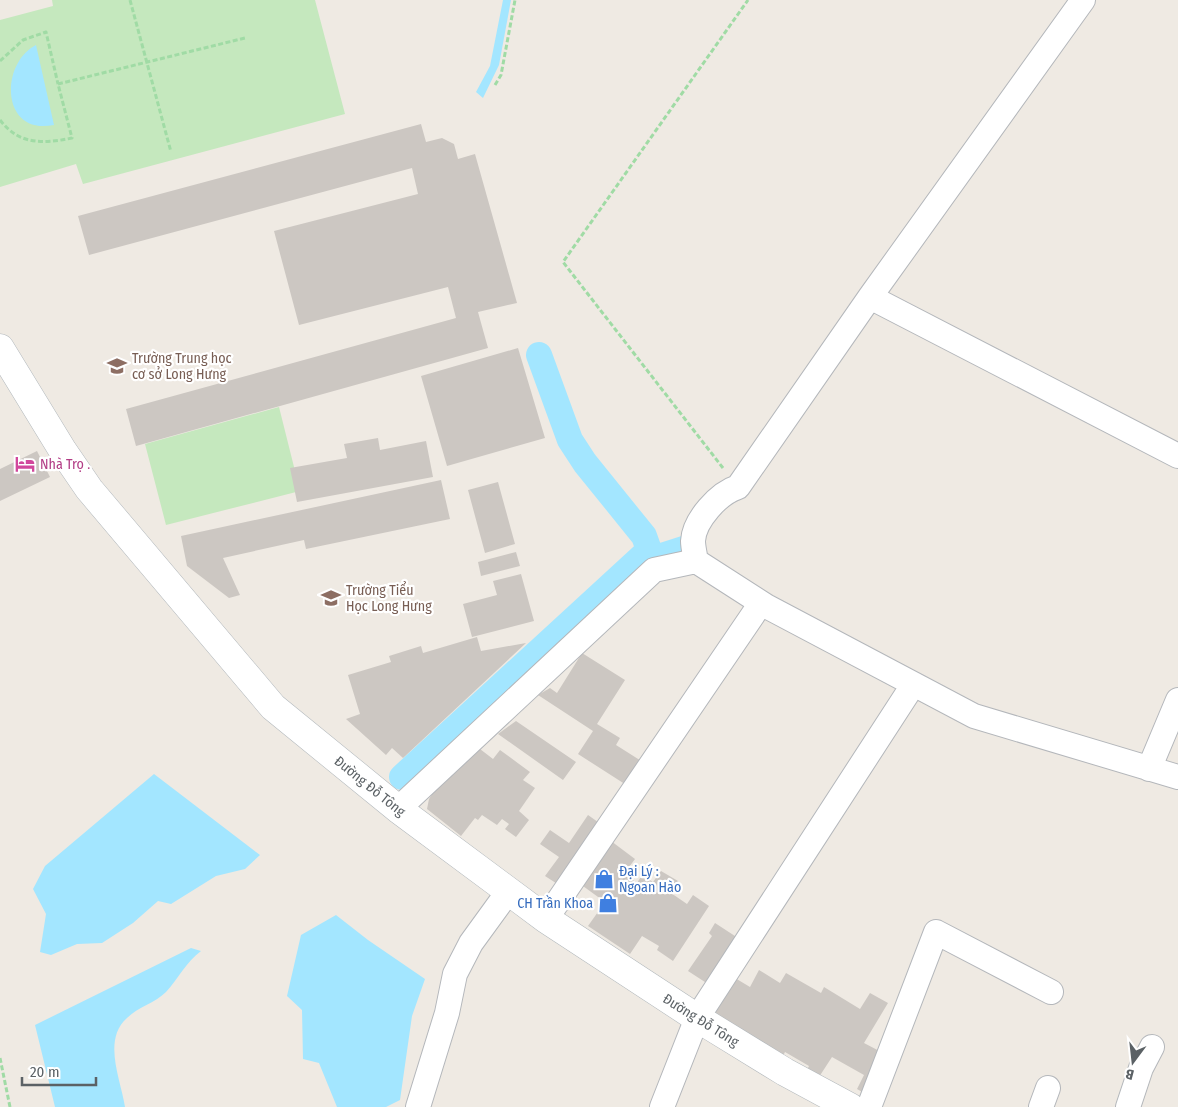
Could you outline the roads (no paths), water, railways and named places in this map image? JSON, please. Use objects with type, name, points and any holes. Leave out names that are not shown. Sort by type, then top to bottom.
[{"type":"main road","name":"Đường Đỗ Tông","points":[[0,348],[63,451],[89,488],[273,707],[398,809],[546,919],[697,1018],[785,1072],[850,1107]]},
{"type":"street","points":[[696,561],[693,540],[700,522],[727,491],[738,487],[870,297],[1083,0]]},
{"type":"street","points":[[870,297],[1178,456]]},
{"type":"street","points":[[398,809],[654,570],[696,561],[761,603],[974,716],[1178,777]]},
{"type":"street","points":[[546,919],[761,603]]},
{"type":"street","points":[[662,1107],[697,1018],[913,685]]},
{"type":"street","points":[[1149,769],[1178,700]]},
{"type":"street","points":[[418,1107],[447,1014],[455,974],[471,943],[508,892]]},
{"type":"street","points":[[870,1107],[936,932],[1050,992]]},
{"type":"street","points":[[1128,1107],[1152,1047]]},
{"type":"water","points":[[503,0],[511,0],[499,65],[483,98],[476,92],[490,66]]},
{"type":"water","points":[[36,45],[54,125],[36,125],[23,120],[15,109],[11,96],[12,81],[16,67],[24,54]]},
{"type":"water","points":[[154,774],[260,855],[245,869],[216,876],[171,904],[158,901],[133,923],[102,943],[77,944],[51,955],[40,952],[46,914],[33,889],[45,866]]},
{"type":"water","points":[[336,915],[368,940],[425,979],[412,1016],[400,1100],[386,1107],[337,1107],[319,1063],[303,1059],[302,1010],[287,996],[301,935]]},
{"type":"water","points":[[191,948],[201,951],[191,960],[166,992],[131,1014],[120,1027],[114,1049],[117,1073],[125,1107],[55,1107],[35,1025]]},
{"type":"waterway","points":[[402,777],[649,550],[644,536],[585,463],[570,440],[539,355]]},
{"type":"waterway","points":[[635,570],[659,557],[687,548]]},
{"type":"place","name":"Trường Trung học cơ sở Long Hưng","points":[[117,366]]},
{"type":"place","name":"Nhà Trọ .","points":[[25,464]]},
{"type":"place","name":"Trường Tiểu Học Long Hưng","points":[[331,598]]},
{"type":"place","name":"Đại Lý : Ngoan Hào","points":[[604,879]]},
{"type":"place","name":"CH Trần Khoa","points":[[608,903]]}]
